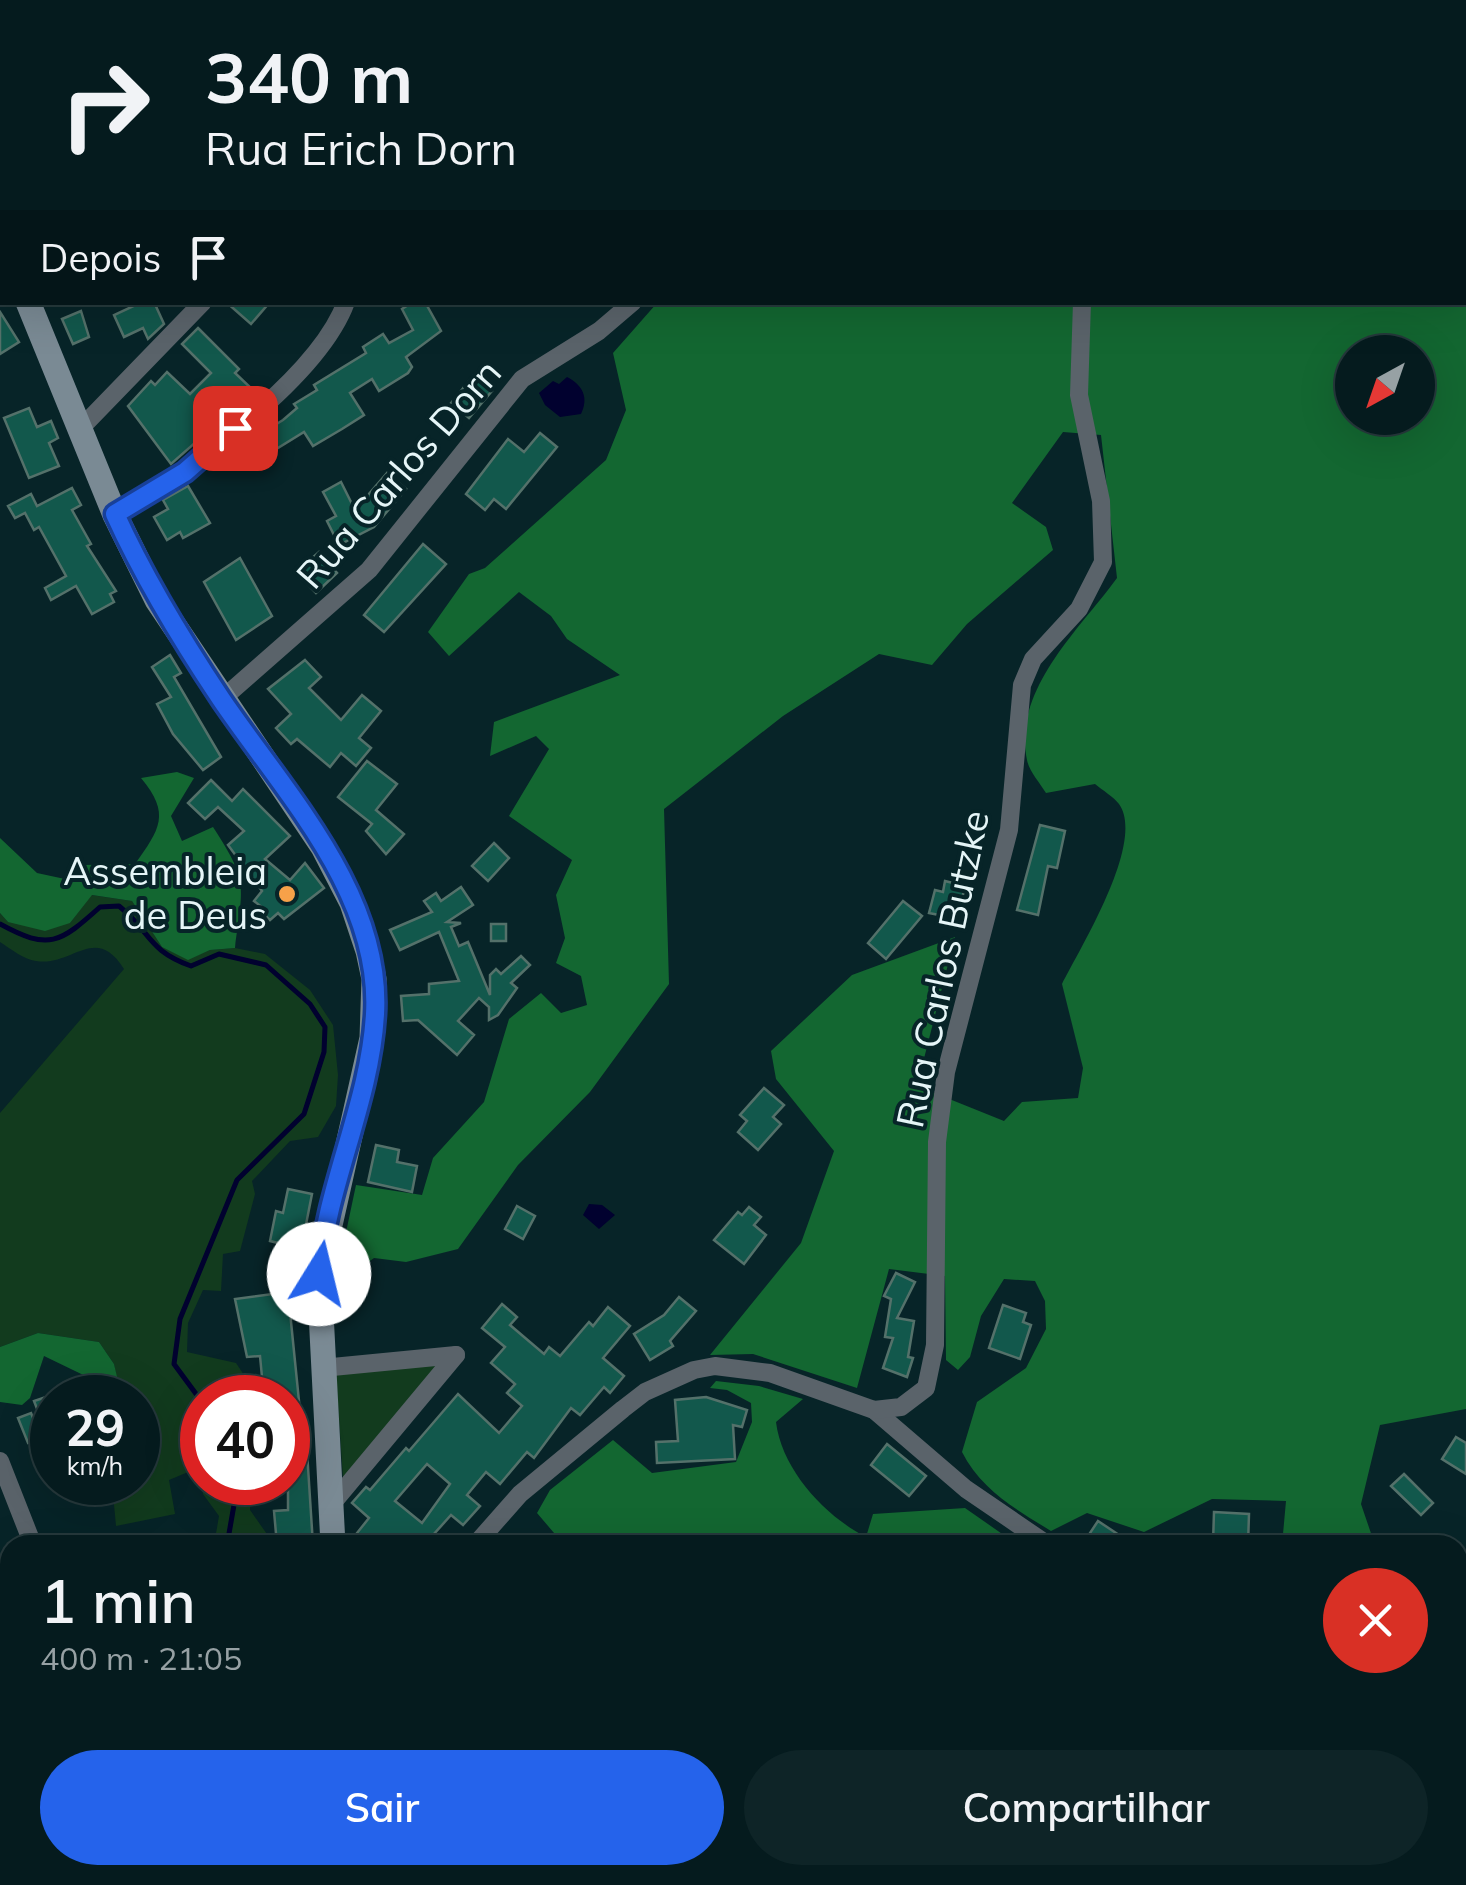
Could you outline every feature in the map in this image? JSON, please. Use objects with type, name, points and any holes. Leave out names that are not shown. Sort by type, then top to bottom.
[{"type":"street","points":[[29,305],[115,514],[156,600],[342,880],[360,923],[374,979],[372,1038],[321,1254],[322,1368],[333,1535]]},
{"type":"street","points":[[79,430],[200,305]]},
{"type":"street","points":[[115,514],[185,472],[310,362],[334,333],[345,305]]},
{"type":"street","name":"Rua Carlos Dorn","points":[[222,700],[369,570],[522,379],[599,331],[630,305]]},
{"type":"street","name":"Rua Carlos Butzke","points":[[874,1410],[901,1407],[916,1400],[932,1372],[939,1124],[960,1012],[1010,830],[1022,684],[1033,659],[1080,609],[1102,562],[1101,501],[1079,395],[1082,305]]},
{"type":"street","points":[[322,1368],[456,1356],[331,1505]]},
{"type":"street","points":[[484,1535],[520,1494],[622,1409],[658,1385],[715,1366],[770,1373],[874,1410],[954,1479],[1034,1535]]},
{"type":"street","points":[[0,1461],[29,1535]]},
{"type":"green space","points":[[655,305],[1466,305],[1466,1409],[1380,1425],[1361,1504],[1372,1535],[1283,1535],[1286,1501],[1212,1499],[1144,1532],[1087,1513],[1051,1531],[1001,1498],[979,1477],[962,1452],[977,1402],[1026,1368],[1046,1329],[1045,1301],[1035,1281],[1004,1279],[981,1316],[970,1357],[958,1370],[946,1360],[945,1276],[889,1269],[857,1388],[753,1354],[710,1355],[801,1243],[834,1151],[776,1079],[771,1051],[852,975],[955,937],[917,1086],[1004,1121],[1022,1102],[1078,1098],[1083,1068],[1062,984],[1118,868],[1125,821],[1119,804],[1095,784],[1046,793],[1028,764],[1025,734],[1039,685],[1052,662],[1117,578],[1101,435],[1063,432],[1012,503],[1046,527],[1053,550],[967,624],[932,665],[879,654],[783,716],[664,809],[669,984],[590,1092],[518,1165],[458,1249],[406,1262],[374,1258],[349,1276],[341,1256],[356,1185],[422,1195],[433,1158],[484,1102],[509,1019],[541,993],[561,1013],[587,1005],[581,976],[556,963],[565,938],[556,895],[572,860],[509,816],[549,749],[536,736],[490,756],[494,722],[620,675],[567,639],[551,616],[519,592],[449,656],[428,632],[469,574],[485,568],[606,460],[626,410],[613,353]]},
{"type":"green space","points":[[177,772],[194,778],[171,816],[182,841],[213,827],[238,873],[241,897],[235,948],[210,950],[188,960],[162,947],[132,901],[92,895],[70,923],[45,931],[8,922],[0,913],[0,838],[37,873],[65,879],[84,865],[135,864],[159,821],[156,802],[141,778]]},
{"type":"green space","points":[[91,895],[132,901],[162,947],[188,959],[210,950],[235,948],[265,954],[310,990],[333,1025],[338,1075],[336,1106],[318,1137],[290,1141],[252,1181],[255,1194],[240,1251],[223,1254],[221,1291],[203,1290],[188,1323],[187,1352],[236,1363],[244,1375],[180,1375],[180,1475],[169,1480],[175,1514],[116,1526],[114,1505],[160,1505],[160,1375],[116,1375],[114,1364],[99,1342],[38,1333],[0,1347],[0,1113],[124,969],[103,949],[83,950],[49,961],[26,958],[0,942],[0,913],[8,922],[70,923]]},
{"type":"green space","points":[[38,1333],[99,1342],[117,1375],[83,1375],[44,1356],[38,1375],[30,1375],[30,1398],[22,1405],[0,1402],[0,1347]]},
{"type":"green space","points":[[438,1364],[343,1478],[336,1374]]},
{"type":"green space","points":[[716,1381],[759,1386],[803,1399],[776,1422],[787,1457],[821,1504],[863,1535],[556,1535],[537,1513],[550,1490],[613,1440],[652,1473],[736,1462],[752,1422],[751,1403],[727,1390],[710,1388]]},
{"type":"green space","points":[[211,1505],[250,1505],[268,1535],[216,1535],[219,1516]]},
{"type":"green space","points":[[965,1508],[1004,1535],[867,1535],[873,1514]]},
{"type":"shaded area","points":[[567,377],[581,388],[584,403],[581,414],[560,417],[545,405],[539,393],[553,381],[559,384]]},
{"type":"shaded area","points":[[589,1204],[602,1205],[615,1215],[599,1229],[583,1215]]},
{"type":"building","points":[[136,305],[155,305],[164,324],[148,339],[143,328],[124,337],[114,315]]},
{"type":"building","points":[[229,305],[267,305],[251,324]]},
{"type":"building","points":[[427,305],[441,331],[406,357],[412,367],[408,373],[379,391],[372,379],[350,393],[364,415],[313,446],[304,432],[247,467],[236,449],[283,420],[297,408],[294,404],[317,390],[314,385],[366,353],[363,347],[383,334],[389,343],[413,330],[402,309]]},
{"type":"building","points":[[81,311],[89,337],[73,344],[62,319]]},
{"type":"building","points":[[0,312],[19,342],[0,354]]},
{"type":"building","points":[[198,328],[239,369],[235,373],[254,391],[171,464],[128,406],[151,381],[155,385],[167,372],[190,394],[211,373],[182,344]]},
{"type":"building","points":[[473,376],[492,391],[469,418],[451,403]]},
{"type":"building","points":[[29,408],[37,427],[51,421],[58,438],[49,443],[59,466],[29,478],[4,418]]},
{"type":"building","points":[[540,433],[557,447],[506,509],[494,499],[485,510],[466,494],[508,439],[524,452]]},
{"type":"building","points":[[387,473],[406,489],[374,527],[339,545],[327,521],[336,516],[323,492],[341,482],[355,510]]},
{"type":"building","points":[[188,486],[210,523],[183,538],[180,532],[167,540],[154,517],[168,509],[163,500]]},
{"type":"building","points":[[72,488],[81,505],[72,510],[91,544],[87,546],[116,591],[110,594],[114,602],[92,614],[76,586],[51,600],[45,588],[66,576],[39,527],[34,530],[25,513],[15,518],[8,506],[31,494],[37,506]]},
{"type":"building","points":[[423,544],[446,564],[384,632],[364,615]]},
{"type":"building","points":[[319,552],[337,573],[316,593],[296,572]]},
{"type":"building","points":[[240,558],[272,616],[236,640],[204,582]]},
{"type":"building","points":[[170,655],[181,673],[174,677],[221,757],[203,770],[173,734],[157,704],[171,697],[152,667]]},
{"type":"building","points":[[305,660],[321,677],[309,688],[341,720],[362,695],[381,711],[359,738],[371,748],[356,766],[341,753],[330,767],[297,739],[291,744],[276,728],[291,714],[268,689]]},
{"type":"building","points":[[367,761],[397,784],[376,810],[404,834],[386,854],[366,831],[372,824],[338,797]]},
{"type":"building","points":[[211,780],[232,801],[243,789],[290,836],[265,859],[290,880],[305,863],[324,888],[284,919],[278,913],[270,920],[260,911],[263,908],[254,901],[262,891],[228,845],[244,831],[218,807],[205,819],[188,803]]},
{"type":"building","points":[[1040,825],[1065,831],[1057,868],[1048,866],[1038,915],[1017,910]]},
{"type":"building","points":[[494,843],[509,858],[488,881],[472,866]]},
{"type":"building","points":[[945,881],[965,886],[959,912],[945,909],[944,916],[929,913],[935,890],[943,892]]},
{"type":"building","points":[[461,887],[473,905],[447,922],[461,923],[451,927],[459,946],[468,942],[490,995],[490,975],[496,969],[501,974],[521,956],[530,965],[511,983],[517,988],[498,1015],[489,1020],[489,1007],[479,998],[458,1021],[474,1035],[457,1055],[418,1020],[403,1021],[401,996],[429,994],[429,984],[459,981],[439,932],[400,950],[390,930],[432,912],[424,901],[436,893],[441,901]]},
{"type":"building","points":[[903,901],[922,916],[886,959],[868,943]]},
{"type":"building","points":[[491,924],[506,924],[506,941],[491,941]]},
{"type":"building","points":[[764,1088],[784,1105],[773,1117],[781,1124],[758,1150],[738,1132],[747,1121],[740,1115]]},
{"type":"building","points":[[376,1145],[399,1150],[397,1162],[417,1166],[412,1192],[368,1182]]},
{"type":"building","points":[[288,1189],[312,1194],[299,1260],[275,1255],[278,1243],[270,1241],[276,1211],[283,1213]]},
{"type":"building","points":[[517,1206],[535,1216],[523,1239],[505,1229]]},
{"type":"building","points":[[749,1207],[761,1217],[754,1225],[766,1235],[744,1264],[714,1240],[738,1212],[742,1215]]},
{"type":"building","points":[[896,1273],[915,1282],[897,1318],[914,1321],[908,1357],[913,1358],[907,1377],[883,1368],[893,1338],[885,1337],[891,1299],[884,1296]]},
{"type":"building","points":[[288,1292],[296,1375],[262,1375],[260,1356],[247,1357],[235,1299]]},
{"type":"building","points":[[679,1297],[696,1311],[670,1341],[673,1346],[650,1360],[634,1334],[664,1315]]},
{"type":"building","points":[[502,1304],[517,1317],[510,1325],[544,1354],[549,1347],[560,1356],[589,1322],[593,1326],[608,1307],[630,1326],[603,1358],[624,1376],[610,1393],[604,1387],[580,1415],[571,1408],[534,1458],[527,1452],[500,1484],[486,1472],[467,1495],[480,1506],[463,1525],[451,1515],[435,1535],[359,1535],[369,1518],[352,1503],[366,1487],[370,1490],[406,1448],[409,1451],[458,1394],[499,1433],[522,1406],[507,1393],[515,1384],[491,1363],[505,1347],[482,1328]],"holes":[[[427,1464],[450,1484],[422,1523],[395,1501]]]},
{"type":"building","points":[[1003,1305],[1026,1313],[1023,1322],[1031,1325],[1020,1359],[989,1348]]},
{"type":"building","points":[[706,1397],[747,1410],[742,1427],[733,1425],[735,1459],[657,1463],[656,1442],[678,1441],[675,1400]]},
{"type":"building","points":[[30,1413],[30,1442],[28,1443],[18,1418]]},
{"type":"building","points":[[1456,1437],[1466,1443],[1466,1474],[1442,1459]]},
{"type":"building","points":[[887,1444],[926,1476],[909,1496],[871,1465]]},
{"type":"building","points":[[1404,1474],[1433,1503],[1421,1515],[1391,1486]]},
{"type":"building","points":[[310,1498],[312,1535],[276,1535],[274,1511],[288,1510],[288,1505],[310,1505]]},
{"type":"building","points":[[1214,1512],[1249,1514],[1248,1535],[1213,1535]]},
{"type":"building","points":[[1098,1521],[1119,1535],[1089,1535]]},
{"type":"waterway","points":[[0,924],[31,938],[53,939],[74,929],[100,907],[119,906],[166,954],[191,966],[219,954],[266,965],[310,1004],[325,1027],[324,1052],[304,1114],[237,1180],[180,1319],[174,1364],[182,1375]]},
{"type":"waterway","points":[[229,1535],[234,1505]]},
{"type":"place","name":"Assembleia de Deus","points":[[287,894]]},
{"type":"route","points":[[235,428],[185,472],[115,514],[156,600],[323,847],[342,880],[368,951],[374,979],[372,1038],[319,1274]]}]
